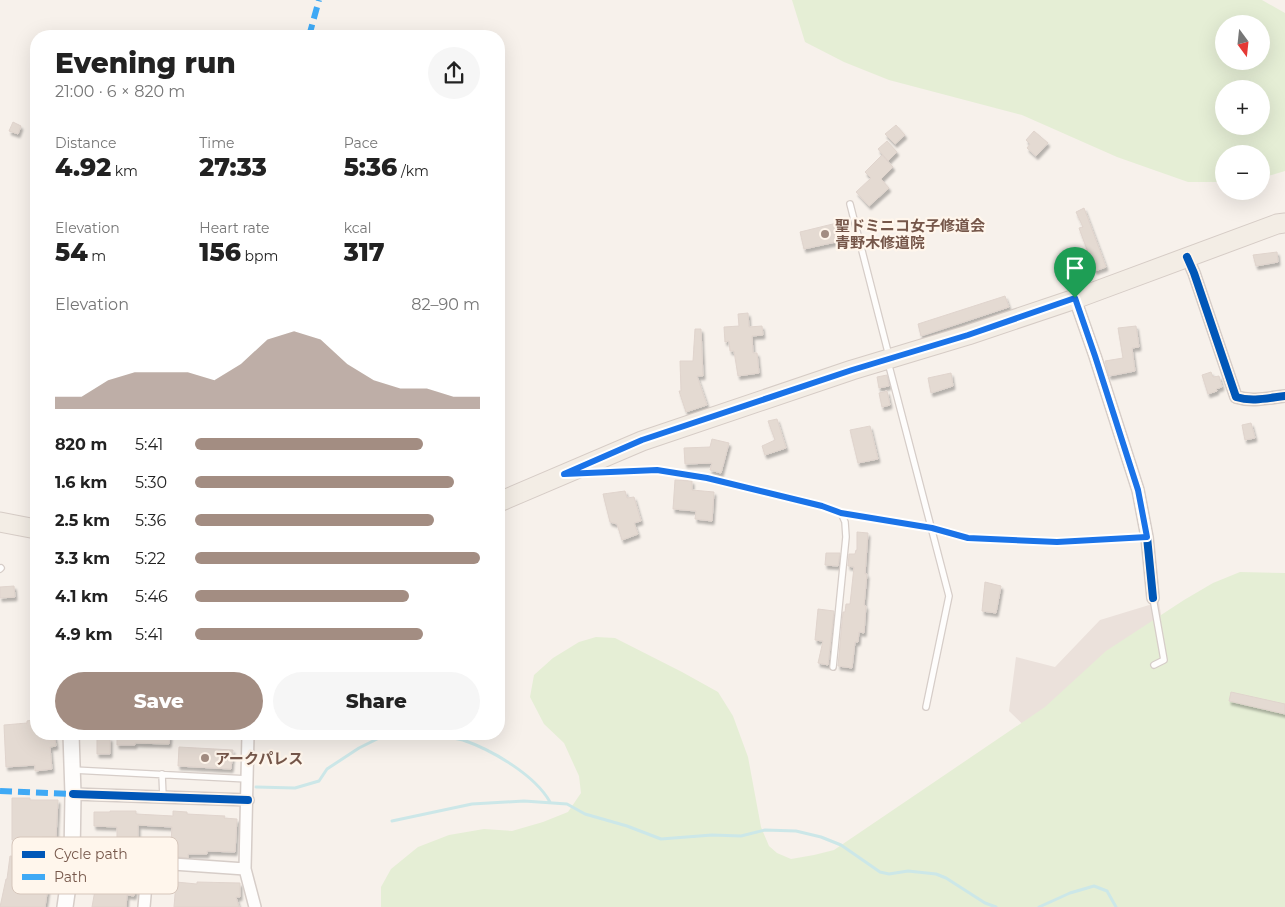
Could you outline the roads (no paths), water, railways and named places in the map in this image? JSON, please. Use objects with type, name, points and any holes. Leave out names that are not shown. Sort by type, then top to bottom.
[{"type":"main road","points":[[505,499],[642,440],[755,402],[968,335],[1277,224],[1285,223]]},
{"type":"main road","points":[[0,522],[30,528]]},
{"type":"street","points":[[1187,257],[1236,398],[1261,400],[1285,396]]},
{"type":"street","points":[[1075,298],[1138,490],[1147,537],[1153,598]]},
{"type":"street","points":[[71,740],[72,837]]},
{"type":"street","points":[[248,740],[245,868],[255,907]]},
{"type":"street","points":[[73,794],[248,800]]},
{"type":"street","points":[[178,864],[245,868]]},
{"type":"street","points":[[65,907],[67,894]]},
{"type":"street","points":[[144,907],[145,894]]},
{"type":"lane","points":[[850,204],[949,596],[926,707]]},
{"type":"lane","points":[[564,474],[657,470],[707,478],[822,506],[841,513],[932,528],[968,538],[1047,542],[1147,537]]},
{"type":"lane","points":[[833,667],[846,537],[845,522],[841,513]]},
{"type":"lane","points":[[1153,598],[1164,660],[1154,665]]},
{"type":"lane","points":[[72,770],[248,779]]},
{"type":"lane","points":[[162,774],[163,797]]},
{"type":"waterway","points":[[256,787],[295,788],[319,781],[327,769],[375,740]]},
{"type":"waterway","points":[[463,740],[487,750],[524,773],[550,802]]},
{"type":"waterway","points":[[392,821],[472,804],[524,801],[567,804],[585,814],[627,826],[661,839],[712,835],[741,836],[765,830],[796,831],[821,837],[841,845],[880,872],[889,874],[908,871],[936,874],[946,878],[985,903],[996,907]]},
{"type":"waterway","points":[[1039,907],[1070,893],[1094,886],[1107,891],[1116,907]]},
{"type":"place","name":"聖ドミニコ女子修道会 青野木修道院","points":[[825,234]]},
{"type":"place","name":"アークパレス","points":[[205,758]]}]
